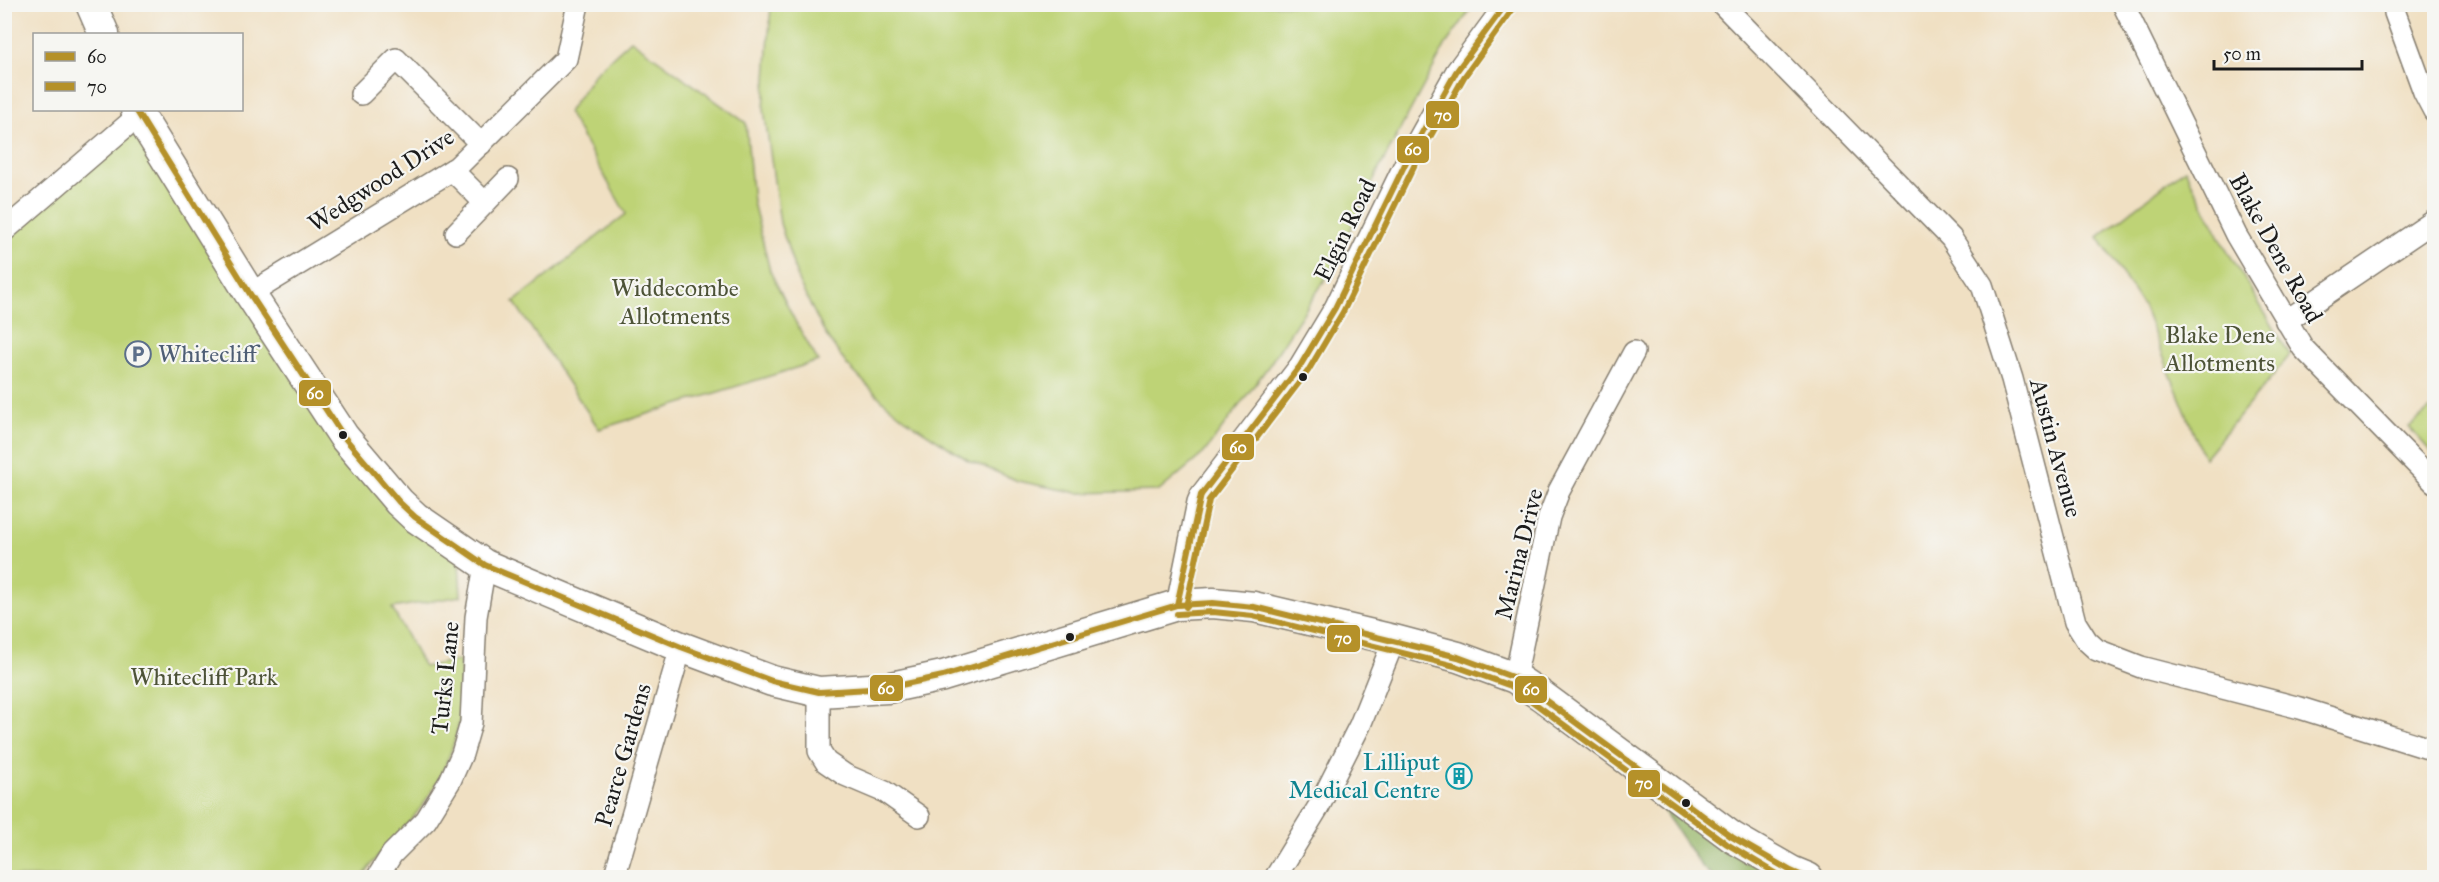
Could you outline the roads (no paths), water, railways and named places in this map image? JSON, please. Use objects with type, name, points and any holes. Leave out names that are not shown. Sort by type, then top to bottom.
[{"type":"main road","points":[[91,4],[104,33]]},
{"type":"main road","points":[[137,112],[250,294],[344,437],[399,502],[416,517],[485,565],[681,647],[772,681],[819,692],[887,688],[943,676],[1177,606],[1213,603],[1254,607],[1394,640],[1458,657],[1515,678],[1732,837],[1791,871],[1808,878]]},
{"type":"street","name":"Wedgwood Drive","points":[[250,294],[452,170],[482,144],[566,59],[578,4]]},
{"type":"street","name":"Elgin Road","points":[[1177,606],[1198,502],[1300,366],[1335,308],[1408,158],[1456,72],[1506,4]]},
{"type":"street","name":"Austin Avenue","points":[[1722,4],[1951,238],[1982,285],[2012,379],[2075,622],[2087,641],[2097,650],[2141,667],[2300,708],[2434,750]]},
{"type":"street","name":"Blake Dene Road","points":[[2123,4],[2236,236],[2303,348],[2434,482]]},
{"type":"street","points":[[2396,4],[2395,13],[2424,92],[2434,111]]},
{"type":"street","points":[[361,94],[396,59],[482,144]]},
{"type":"street","points":[[4,231],[137,112]]},
{"type":"street","points":[[452,170],[485,203]]},
{"type":"street","points":[[456,233],[508,179]]},
{"type":"street","points":[[2286,321],[2434,221]]},
{"type":"street","name":"Marina Drive","points":[[1515,678],[1549,517],[1559,491],[1634,352]]},
{"type":"street","name":"Turks Lane","points":[[377,878],[392,854],[426,820],[450,781],[462,754],[471,723],[476,617],[485,565]]},
{"type":"street","points":[[1275,878],[1319,806],[1360,725],[1394,640]]},
{"type":"street","name":"Pearce Gardens","points":[[614,878],[681,647]]},
{"type":"street","points":[[819,692],[819,751],[826,762],[845,775],[885,792],[919,816]]},
{"type":"place","name":"Whitecliff","points":[[138,354]]},
{"type":"place","name":"Lilliput Medical Centre","points":[[1459,776]]},
{"type":"park label","name":"Widdecombe Allotments","points":[[675,302]]},
{"type":"park label","name":"Blake Dene Allotments","points":[[2220,349]]},
{"type":"park label","name":"Whitecliff Park","points":[[204,677]]}]
